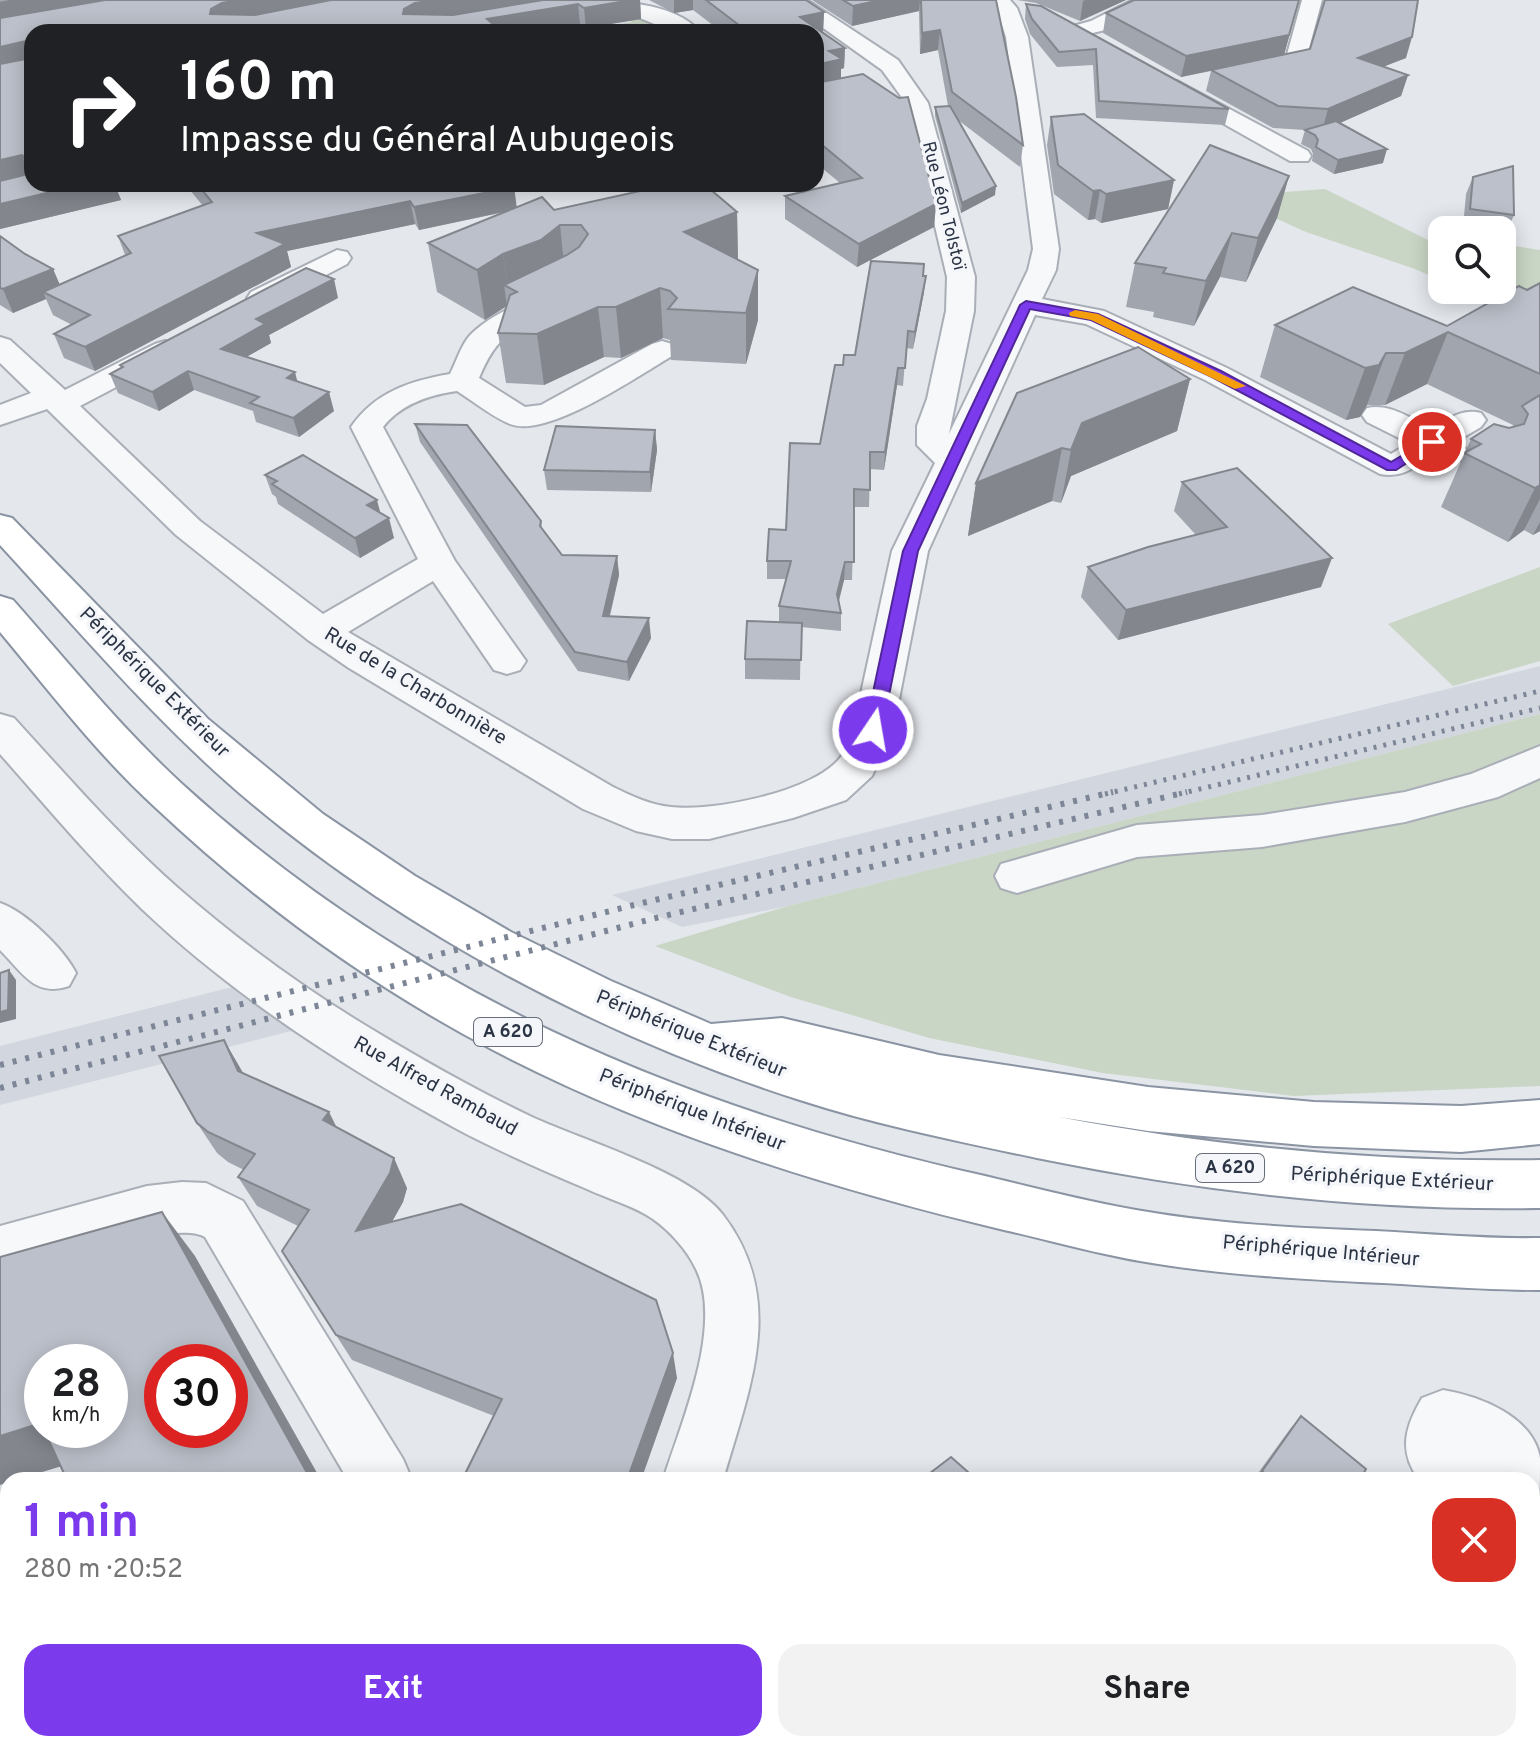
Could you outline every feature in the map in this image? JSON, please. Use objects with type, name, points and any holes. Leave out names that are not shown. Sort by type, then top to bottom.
[{"type":"highway","name":"Périphérique Extérieur","points":[[0,525],[183,717],[263,790],[359,862],[458,925],[586,992],[701,1043],[762,1066],[925,1112],[1143,1157],[1311,1177],[1486,1186],[1540,1184]]},
{"type":"highway","name":"Périphérique Intérieur","points":[[0,608],[131,760],[192,817],[267,879],[367,949],[459,1006],[555,1057],[667,1105],[829,1162],[1140,1236],[1329,1255],[1540,1264]]},
{"type":"highway","points":[[701,1043],[782,1038],[939,1076],[1148,1109],[1314,1124],[1461,1129],[1540,1122]]},
{"type":"street","name":"Rue Léon Tolstoï","points":[[794,0],[890,65],[888,79],[917,103],[961,277],[960,311],[942,399],[933,426],[933,445],[943,455],[954,458]]},
{"type":"street","points":[[1076,31],[1098,26],[1149,0]]},
{"type":"street","points":[[1233,77],[1296,62],[1312,0]]},
{"type":"street","points":[[559,8],[623,1],[674,24]]},
{"type":"street","points":[[954,458],[1042,270],[1046,249],[1013,6]]},
{"type":"street","points":[[1055,19],[1101,45]]},
{"type":"street","points":[[1152,74],[1299,156]]},
{"type":"street","points":[[1177,88],[1205,83]]},
{"type":"street","points":[[238,311],[337,258]]},
{"type":"street","points":[[462,381],[480,342],[521,313],[562,297],[576,287]]},
{"type":"street","points":[[1026,305],[1094,317],[1204,368],[1392,467],[1470,420]]},
{"type":"street","points":[[0,416],[84,394],[196,333]]},
{"type":"street","name":"Rue de la Charbonnière","points":[[0,346],[188,528],[321,631],[362,659],[598,798],[636,815],[672,823],[709,823],[793,803],[831,789],[858,766],[873,730],[910,551],[954,458]]},
{"type":"street","points":[[507,661],[438,563],[367,427],[378,410],[404,395],[462,381],[520,417],[549,413],[662,350]]},
{"type":"street","points":[[1378,415],[1484,468]]},
{"type":"street","points":[[321,631],[438,563]]},
{"type":"street","name":"Rue Alfred Rambaud","points":[[0,728],[119,858],[164,901],[260,980],[382,1062],[449,1099],[490,1121],[671,1201],[690,1215],[716,1247],[726,1269],[735,1304],[731,1346],[695,1472]]},
{"type":"street","points":[[1017,876],[1137,841],[1262,831],[1405,807],[1483,786],[1540,761]]},
{"type":"street","points":[[0,921],[53,973]]},
{"type":"street","points":[[0,1252],[147,1211],[182,1206],[206,1208],[224,1219],[377,1472]]},
{"type":"street","points":[[1455,1472],[1437,1458],[1432,1447],[1433,1433],[1443,1419],[1461,1421],[1498,1444],[1515,1464],[1516,1472]]},
{"type":"shaded area","points":[[1540,666],[1540,714],[788,906],[682,927],[612,895]]},
{"type":"shaded area","points":[[260,980],[323,1023],[0,1105],[0,1046]]},
{"type":"green space","points":[[609,4],[659,24],[622,24],[632,22]]},
{"type":"green space","points":[[1262,182],[1285,192],[1325,189],[1428,240],[1428,275],[1306,232],[1229,197]]},
{"type":"green space","points":[[1516,246],[1540,250],[1540,324],[1494,304],[1516,304]]},
{"type":"green space","points":[[1540,567],[1540,661],[1453,686],[1388,624]]},
{"type":"green space","points":[[1540,714],[1540,1086],[1294,1096],[1103,1073],[929,1038],[791,997],[655,946],[788,906]]},
{"type":"building","points":[[105,0],[238,0],[222,3],[211,9],[210,14],[255,15],[331,0],[434,0],[415,3],[404,9],[403,14],[453,15],[543,0],[632,0],[584,8],[578,4],[487,19],[493,24],[24,24],[24,41],[0,47],[0,18]]},
{"type":"building","points":[[706,0],[806,0],[824,12],[800,17],[810,24],[738,24]]},
{"type":"building","points":[[843,0],[881,0],[853,6]]},
{"type":"building","points":[[921,0],[996,0],[1023,145],[952,92],[940,30],[922,33]]},
{"type":"building","points":[[1134,0],[1299,0],[1289,35],[1186,56],[1106,13]]},
{"type":"building","points":[[1325,0],[1418,0],[1412,37],[1358,58],[1408,75],[1328,109],[1278,106],[1211,70],[1310,49]]},
{"type":"building","points":[[1026,4],[1041,6],[1229,109],[1099,101],[1096,49],[1059,52],[1032,19]]},
{"type":"building","points":[[824,34],[845,48],[829,51],[842,59],[824,63]]},
{"type":"building","points":[[24,59],[24,157],[0,160],[0,64]]},
{"type":"building","points":[[863,74],[899,98],[908,97],[936,204],[859,244],[785,196],[824,192],[824,187],[862,178],[824,147],[824,81]]},
{"type":"building","points":[[950,106],[996,186],[962,203],[935,107]]},
{"type":"building","points":[[1084,114],[1174,180],[1106,194],[1100,190],[1093,191],[1058,165],[1051,117]]},
{"type":"building","points":[[1336,121],[1387,149],[1338,160],[1316,147],[1318,140],[1315,135],[1305,130]]},
{"type":"building","points":[[1210,145],[1289,176],[1258,238],[1232,233],[1206,281],[1163,273],[1166,268],[1135,263]]},
{"type":"building","points":[[1513,166],[1514,215],[1470,209],[1473,177]]},
{"type":"building","points":[[24,175],[24,192],[51,192],[0,204],[0,181]]},
{"type":"building","points":[[204,192],[489,192],[414,207],[410,201],[257,233],[285,244],[85,347],[54,334],[90,315],[43,292],[131,253],[118,236],[212,202]]},
{"type":"building","points":[[636,192],[713,192],[737,212],[684,232],[758,270],[746,313],[668,309],[677,298],[670,291],[660,288],[616,307],[598,307],[537,334],[498,333],[510,295],[517,292],[504,285],[579,247],[588,234],[581,225],[560,225],[541,240],[503,254],[477,270],[428,243],[542,197],[554,210]]},
{"type":"building","points":[[0,236],[25,254],[53,269],[0,288]]},
{"type":"building","points":[[871,261],[924,264],[923,276],[926,276],[915,332],[908,331],[905,368],[898,368],[885,452],[870,452],[870,490],[854,489],[854,562],[845,562],[837,594],[841,613],[779,606],[791,561],[767,561],[769,529],[786,530],[790,443],[820,444],[835,365],[843,365],[844,355],[855,355]]},
{"type":"building","points":[[306,268],[334,279],[256,319],[265,324],[221,349],[295,372],[287,378],[329,392],[293,418],[250,403],[259,397],[188,371],[152,392],[110,374],[123,367],[120,365]]},
{"type":"building","points":[[1540,283],[1540,374],[1448,332],[1405,353],[1386,353],[1379,365],[1365,368],[1275,325],[1353,287],[1447,326],[1487,304],[1516,304],[1516,288],[1527,290]]},
{"type":"building","points":[[1138,347],[1190,379],[1082,423],[1071,450],[1062,448],[976,483],[1017,393]]},
{"type":"building","points":[[1540,395],[1540,485],[1535,488],[1464,453],[1481,444],[1471,439],[1494,424],[1509,428],[1524,424],[1528,414],[1522,406]]},
{"type":"building","points":[[415,424],[467,425],[541,521],[540,526],[562,555],[617,556],[603,616],[649,618],[627,662],[575,652]]},
{"type":"building","points":[[556,426],[655,430],[650,472],[544,470]]},
{"type":"building","points":[[303,455],[377,500],[367,505],[389,518],[355,538],[272,484],[277,481],[265,475]]},
{"type":"building","points":[[1237,468],[1332,558],[1126,610],[1088,567],[1148,547],[1227,527],[1182,482]]},
{"type":"building","points":[[747,621],[802,623],[801,660],[745,659]]},
{"type":"building","points":[[9,970],[8,1010],[0,1012],[0,973]]},
{"type":"building","points":[[224,1040],[238,1071],[329,1112],[323,1120],[394,1158],[390,1173],[356,1231],[461,1204],[656,1300],[673,1353],[630,1472],[466,1472],[502,1399],[336,1335],[282,1251],[309,1210],[238,1177],[255,1154],[208,1132],[197,1123],[159,1056]]},
{"type":"building","points":[[162,1212],[235,1344],[144,1344],[144,1448],[248,1448],[248,1367],[307,1472],[63,1472],[52,1448],[128,1448],[128,1344],[24,1344],[24,1428],[0,1436],[0,1257]]},
{"type":"building","points":[[1301,1416],[1366,1469],[1364,1472],[1262,1471]]},
{"type":"building","points":[[951,1457],[968,1472],[931,1472]]},
{"type":"railway","points":[[1105,794],[1540,691]]},
{"type":"railway","points":[[1179,794],[1540,708]]},
{"type":"railway","points":[[0,1065],[634,905],[1113,792]]},
{"type":"railway","points":[[0,1088],[660,917],[1187,792]]},
{"type":"slow traffic","points":[[1075,313],[1094,317],[1240,386]]},
{"type":"route","points":[[873,730],[910,551],[1026,305],[1094,317],[1216,374],[1392,467],[1432,442]]}]
